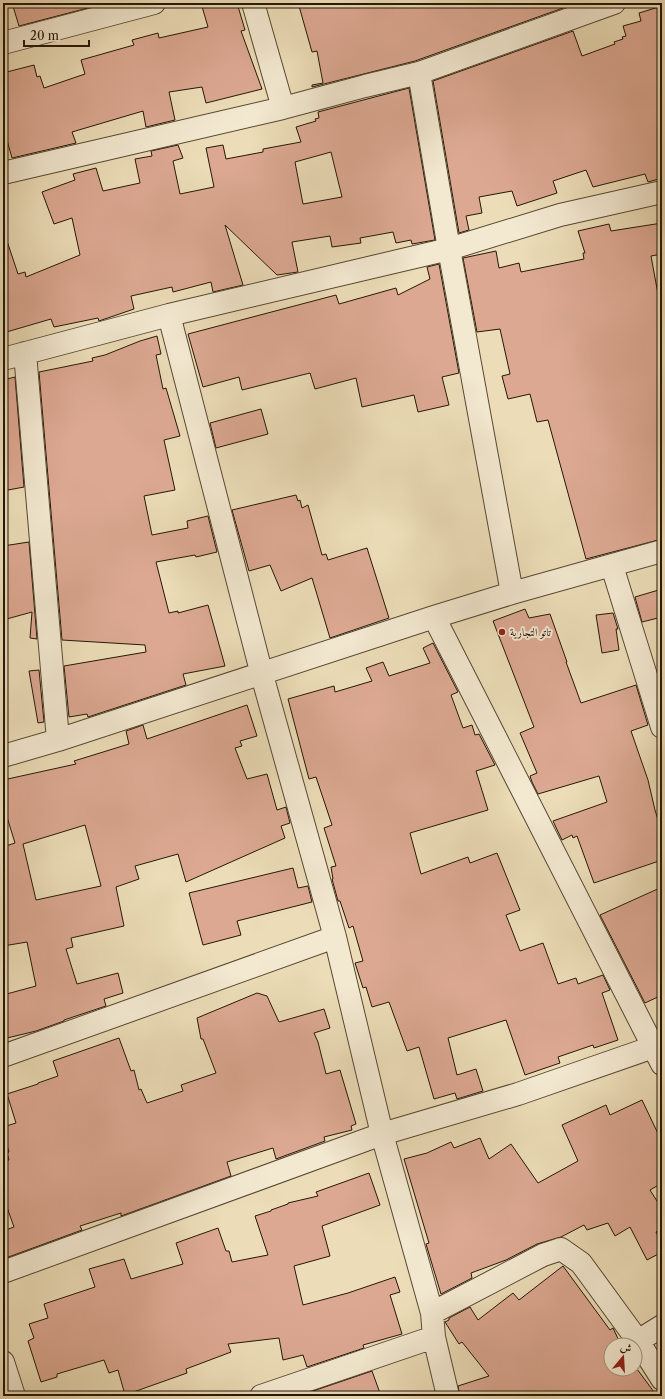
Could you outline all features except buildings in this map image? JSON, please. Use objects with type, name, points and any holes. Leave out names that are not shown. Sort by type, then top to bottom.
[{"type":"street","points":[[3,43],[154,3]]},
{"type":"street","points":[[253,3],[283,108]]},
{"type":"street","points":[[3,173],[283,108],[420,73],[614,3]]},
{"type":"street","points":[[420,73],[449,249],[512,593]]},
{"type":"street","points":[[3,359],[169,315],[449,249],[560,215],[662,192]]},
{"type":"street","points":[[169,315],[262,675],[335,937],[382,1134],[432,1313],[434,1337],[448,1396]]},
{"type":"street","points":[[25,353],[58,740]]},
{"type":"street","points":[[3,756],[262,675],[434,617],[512,593],[662,551]]},
{"type":"street","points":[[612,566],[662,726]]},
{"type":"street","points":[[3,1272],[382,1134],[659,1052],[434,617]]},
{"type":"street","points":[[3,1056],[335,937]]},
{"type":"street","points":[[432,1313],[543,1255],[561,1249],[581,1263],[635,1337]]},
{"type":"street","points":[[643,1338],[662,1326]]},
{"type":"street","points":[[261,1396],[434,1337]]},
{"type":"street","points":[[643,1349],[662,1379]]},
{"type":"street","points":[[3,1362],[14,1396]]},
{"type":"place","name":"تاتو التجارية","points":[[502,632]]}]
